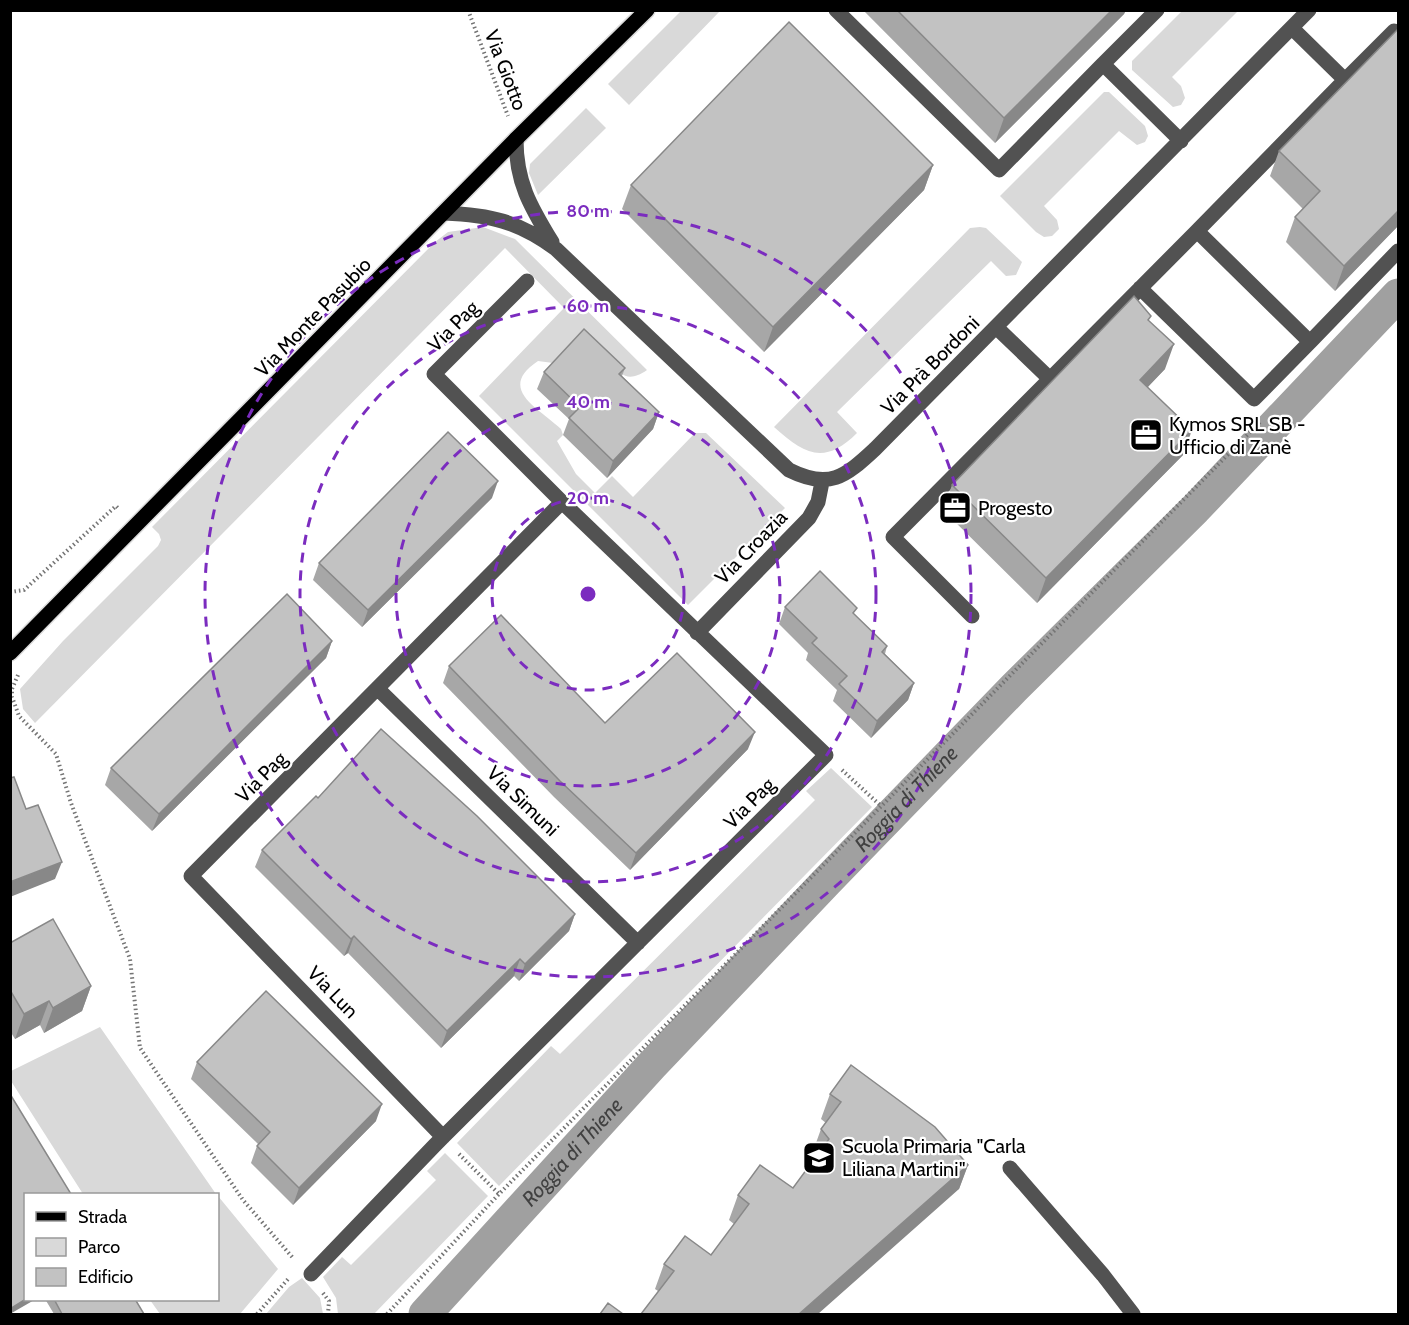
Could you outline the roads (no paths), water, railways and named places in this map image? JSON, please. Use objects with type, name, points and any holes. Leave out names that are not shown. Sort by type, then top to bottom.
[{"type":"main road","name":"Via Monte Pasubio","points":[[10,653],[136,528],[516,139],[647,10]]},
{"type":"street","points":[[837,10],[999,170],[1151,12]]},
{"type":"street","name":"Via Prà Bordoni","points":[[822,482],[849,474],[1309,10]]},
{"type":"street","points":[[1292,28],[1346,80]]},
{"type":"street","points":[[972,616],[893,537],[1394,31],[1398,35]]},
{"type":"street","points":[[1103,64],[1180,141]]},
{"type":"street","points":[[516,139],[519,178],[527,198],[556,249]]},
{"type":"street","points":[[444,213],[495,218],[537,235],[556,249],[789,470],[807,480],[822,482]]},
{"type":"street","points":[[1197,231],[1310,342]]},
{"type":"street","points":[[1140,288],[1254,399],[1398,251]]},
{"type":"street","name":"Via Pag","points":[[310,1274],[442,1137],[826,755],[562,502],[434,374],[527,281]]},
{"type":"street","points":[[996,327],[1050,379]]},
{"type":"street","name":"Via Croazia","points":[[697,633],[809,518],[818,502],[822,482]]},
{"type":"street","name":"Via Pag","points":[[191,876],[562,502]]},
{"type":"street","name":"Via Simuni","points":[[378,689],[638,943]]},
{"type":"street","name":"Via Lun","points":[[191,876],[442,1137]]},
{"type":"street","points":[[1010,1168],[1103,1275],[1133,1314]]},
{"type":"waterway","name":"Roggia di Thiene","points":[[425,1314],[652,1065],[827,881],[1014,688],[1195,509],[1398,295]]},
{"type":"place","name":"Kymos SRL SB - Ufficio di Zanè","points":[[1146,435]]},
{"type":"place","name":"Progesto","points":[[955,508]]},
{"type":"place","name":"Scuola Primaria \"Carla Liliana Martini\"","points":[[819,1158]]}]
